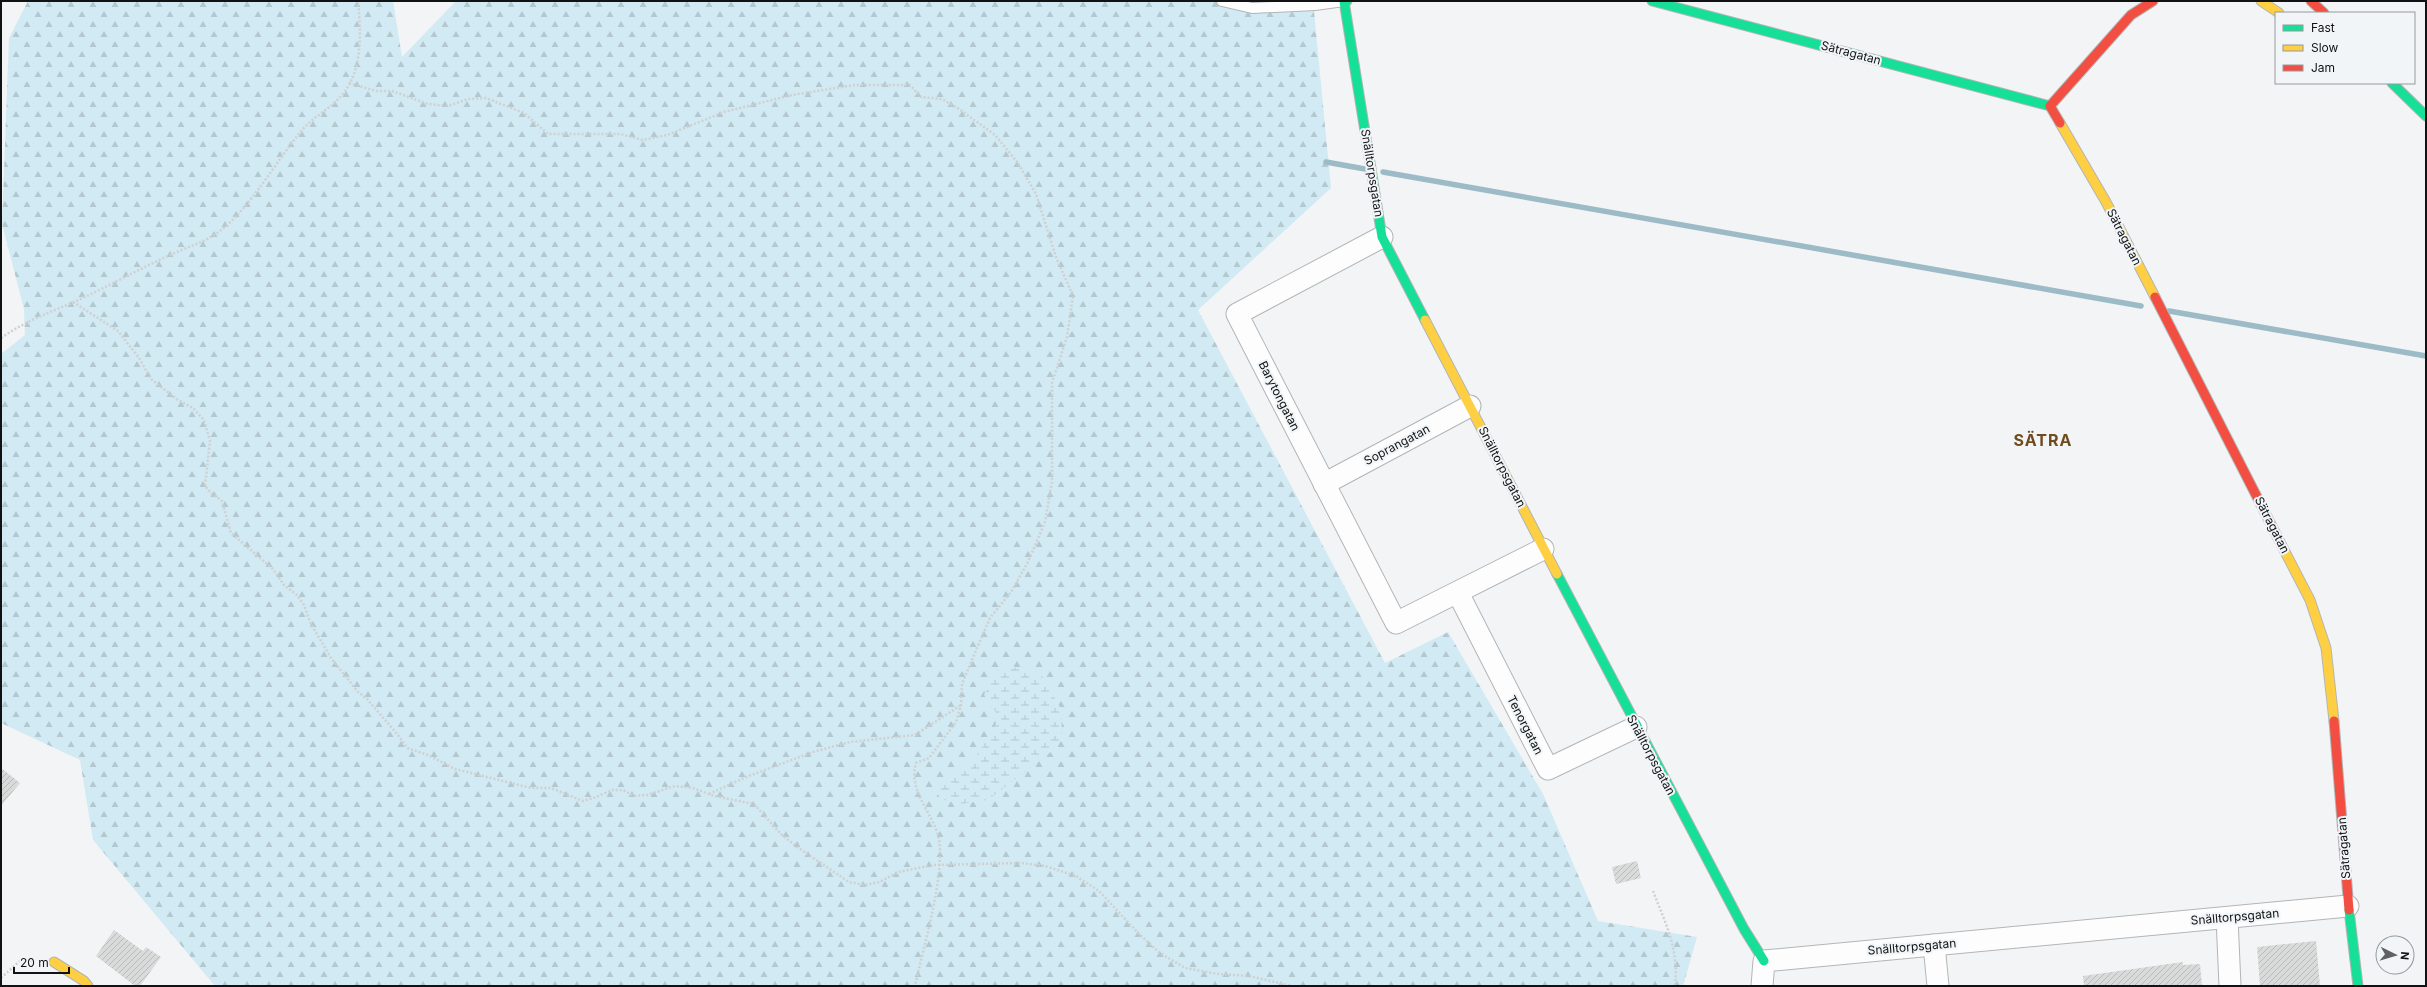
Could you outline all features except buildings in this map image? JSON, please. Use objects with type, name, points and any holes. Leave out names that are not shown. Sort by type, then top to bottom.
[{"type":"street","name":"Snälltorpsgatan","points":[[1344,1],[1382,237],[1636,727],[1744,930],[1764,961],[2348,906]]},
{"type":"street","name":"Sätragatan","points":[[1652,1],[2050,106],[2110,209],[2310,600],[2326,648],[2339,770],[2348,906],[2358,986]]},
{"type":"street","points":[[2050,106],[2133,8],[2152,1]]},
{"type":"street","points":[[2261,1],[2278,12]]},
{"type":"street","points":[[2311,1],[2323,12]]},
{"type":"street","points":[[2393,84],[2426,116]]},
{"type":"street","name":"Barytongatan","points":[[1382,237],[1237,314],[1396,623],[1458,593]]},
{"type":"street","name":"Soprangatan","points":[[1324,484],[1470,406]]},
{"type":"street","points":[[1458,593],[1543,549]]},
{"type":"street","name":"Tenorgatan","points":[[1458,593],[1548,769],[1636,727]]},
{"type":"street","points":[[2227,918],[2230,986]]},
{"type":"street","points":[[1934,945],[1938,986]]},
{"type":"street","points":[[1762,986],[1764,961]]},
{"type":"street","points":[[54,962],[84,981],[88,986]]},
{"type":"lane","points":[[1222,1],[1252,8],[1315,5],[1344,1]]},
{"type":"path","points":[[1,338],[21,324],[73,302],[165,257],[207,240],[221,230],[237,215],[303,129],[342,96],[356,70],[360,26],[358,1]]},
{"type":"path","points":[[349,83],[376,91],[392,91],[428,104],[448,106],[468,99],[486,98],[524,113],[548,134],[620,134],[644,140],[667,135],[724,112],[792,95],[855,85],[910,85],[921,96],[942,99],[995,135],[1018,163],[1036,194],[1056,257],[1073,296],[1067,337],[1052,383],[1052,481],[1045,522],[1028,562],[1011,592],[990,618],[962,684],[961,705],[956,722],[929,758],[916,763],[914,770],[915,786],[938,834],[941,865],[915,986]]},
{"type":"path","points":[[73,302],[118,331],[139,358],[151,379],[178,400],[194,408],[204,420],[210,441],[205,486],[210,493],[222,501],[231,533],[273,569],[284,585],[297,595],[304,604],[310,622],[331,658],[358,692],[367,699],[398,735],[407,748],[428,755],[455,769],[531,788],[551,788],[583,801],[596,798],[612,790],[623,790],[634,796],[675,786],[693,788],[708,794],[754,804],[781,834],[850,882],[864,885],[879,882],[899,872],[941,865],[1021,863],[1045,866],[1076,876],[1100,891],[1139,934],[1160,953],[1185,968],[1218,974],[1249,976],[1292,986]]},
{"type":"path","points":[[708,794],[746,777],[813,752],[850,742],[915,735],[961,705]]},
{"type":"path","points":[[1653,891],[1671,937],[1677,965],[1675,986]]},
{"type":"path","points":[[1,978],[21,960],[54,962]]},
{"type":"green space","points":[[28,1],[393,1],[402,57],[456,1],[1313,1],[1331,188],[1198,310],[1385,663],[1448,632],[1543,794],[1598,921],[1697,937],[1683,986],[215,986],[93,840],[80,760],[1,723],[1,354],[25,335],[24,309],[2,224],[9,38]]},
{"type":"green space","points":[[1023,668],[1041,674],[1061,709],[1062,732],[1056,748],[988,800],[960,804],[940,799],[935,789],[938,785],[969,764],[984,745],[999,717],[984,695],[995,671]]},
{"type":"waterway","points":[[1326,162],[1365,169]]},
{"type":"waterway","points":[[1383,172],[2141,306]]},
{"type":"waterway","points":[[2169,311],[2426,356]]},
{"type":"traffic: fast","points":[[1347,1],[1344,1],[1382,237],[1425,320]]},
{"type":"traffic: fast","points":[[1652,1],[2050,106]]},
{"type":"traffic: fast","points":[[2393,84],[2426,116]]},
{"type":"traffic: fast","points":[[1557,574],[1744,929],[1764,961]]},
{"type":"traffic: fast","points":[[2349,910],[2358,986]]},
{"type":"traffic: slow","points":[[2261,1],[2278,12]]},
{"type":"traffic: slow","points":[[2060,123],[2106,202],[2155,297]]},
{"type":"traffic: slow","points":[[1425,320],[1557,574]]},
{"type":"traffic: slow","points":[[2281,544],[2310,600],[2326,648],[2334,721]]},
{"type":"traffic: slow","points":[[54,962],[84,981],[88,986]]},
{"type":"traffic: jam","points":[[2060,123],[2050,106],[2131,15],[2153,1]]},
{"type":"traffic: jam","points":[[2311,1],[2323,12]]},
{"type":"traffic: jam","points":[[2155,297],[2281,544]]},
{"type":"traffic: jam","points":[[2334,721],[2349,910]]},
{"type":"district","name":"SÄTRA","points":[[2043,440]]}]
